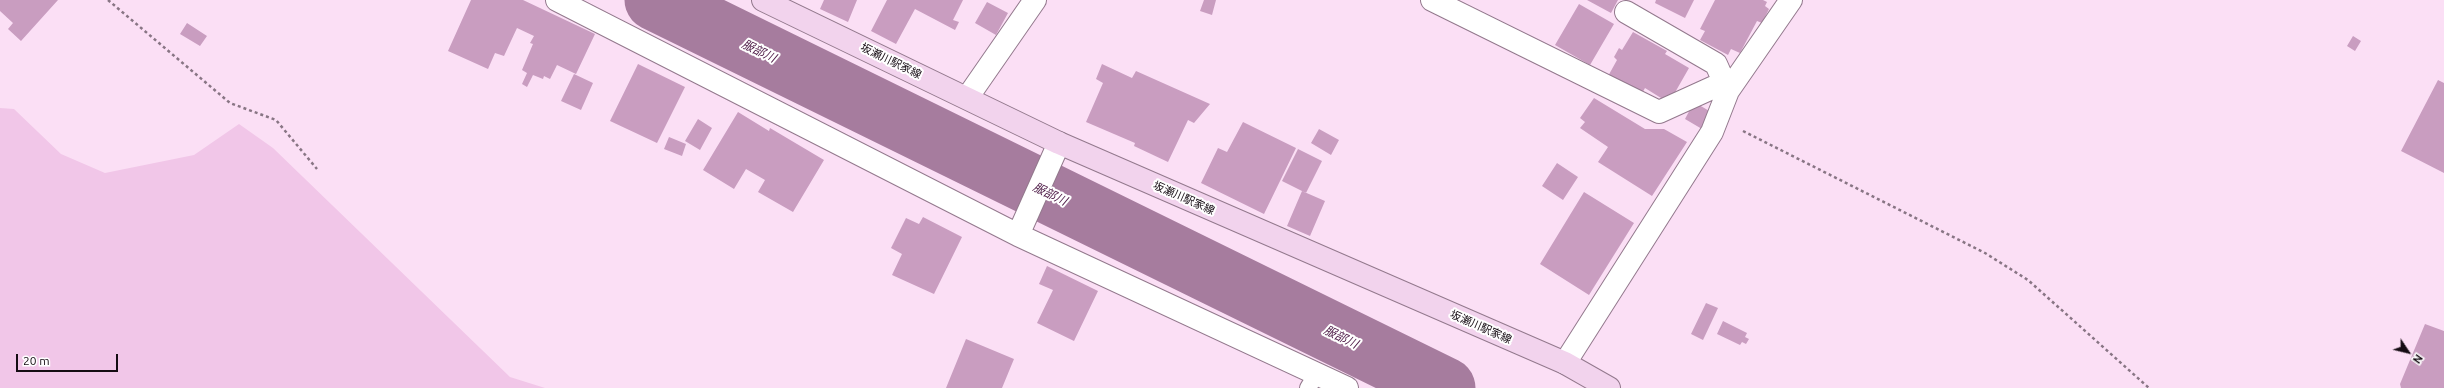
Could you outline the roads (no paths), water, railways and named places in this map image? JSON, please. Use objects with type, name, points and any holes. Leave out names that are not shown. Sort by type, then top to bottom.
[{"type":"main road","name":"坂瀬川駅家線","points":[[763,0],[1059,143],[1565,364],[1610,388]]},
{"type":"street","points":[[557,0],[1018,235],[1313,380],[1347,388]]},
{"type":"street","points":[[967,98],[1035,0]]},
{"type":"street","points":[[1432,0],[1659,112],[1714,87],[1728,91]]},
{"type":"street","points":[[1565,364],[1712,132],[1728,91],[1791,0]]},
{"type":"street","points":[[1626,12],[1716,64],[1728,91]]},
{"type":"street","points":[[1018,235],[1059,143]]},
{"type":"waterway","name":"服部川","points":[[655,0],[1445,388]]}]
